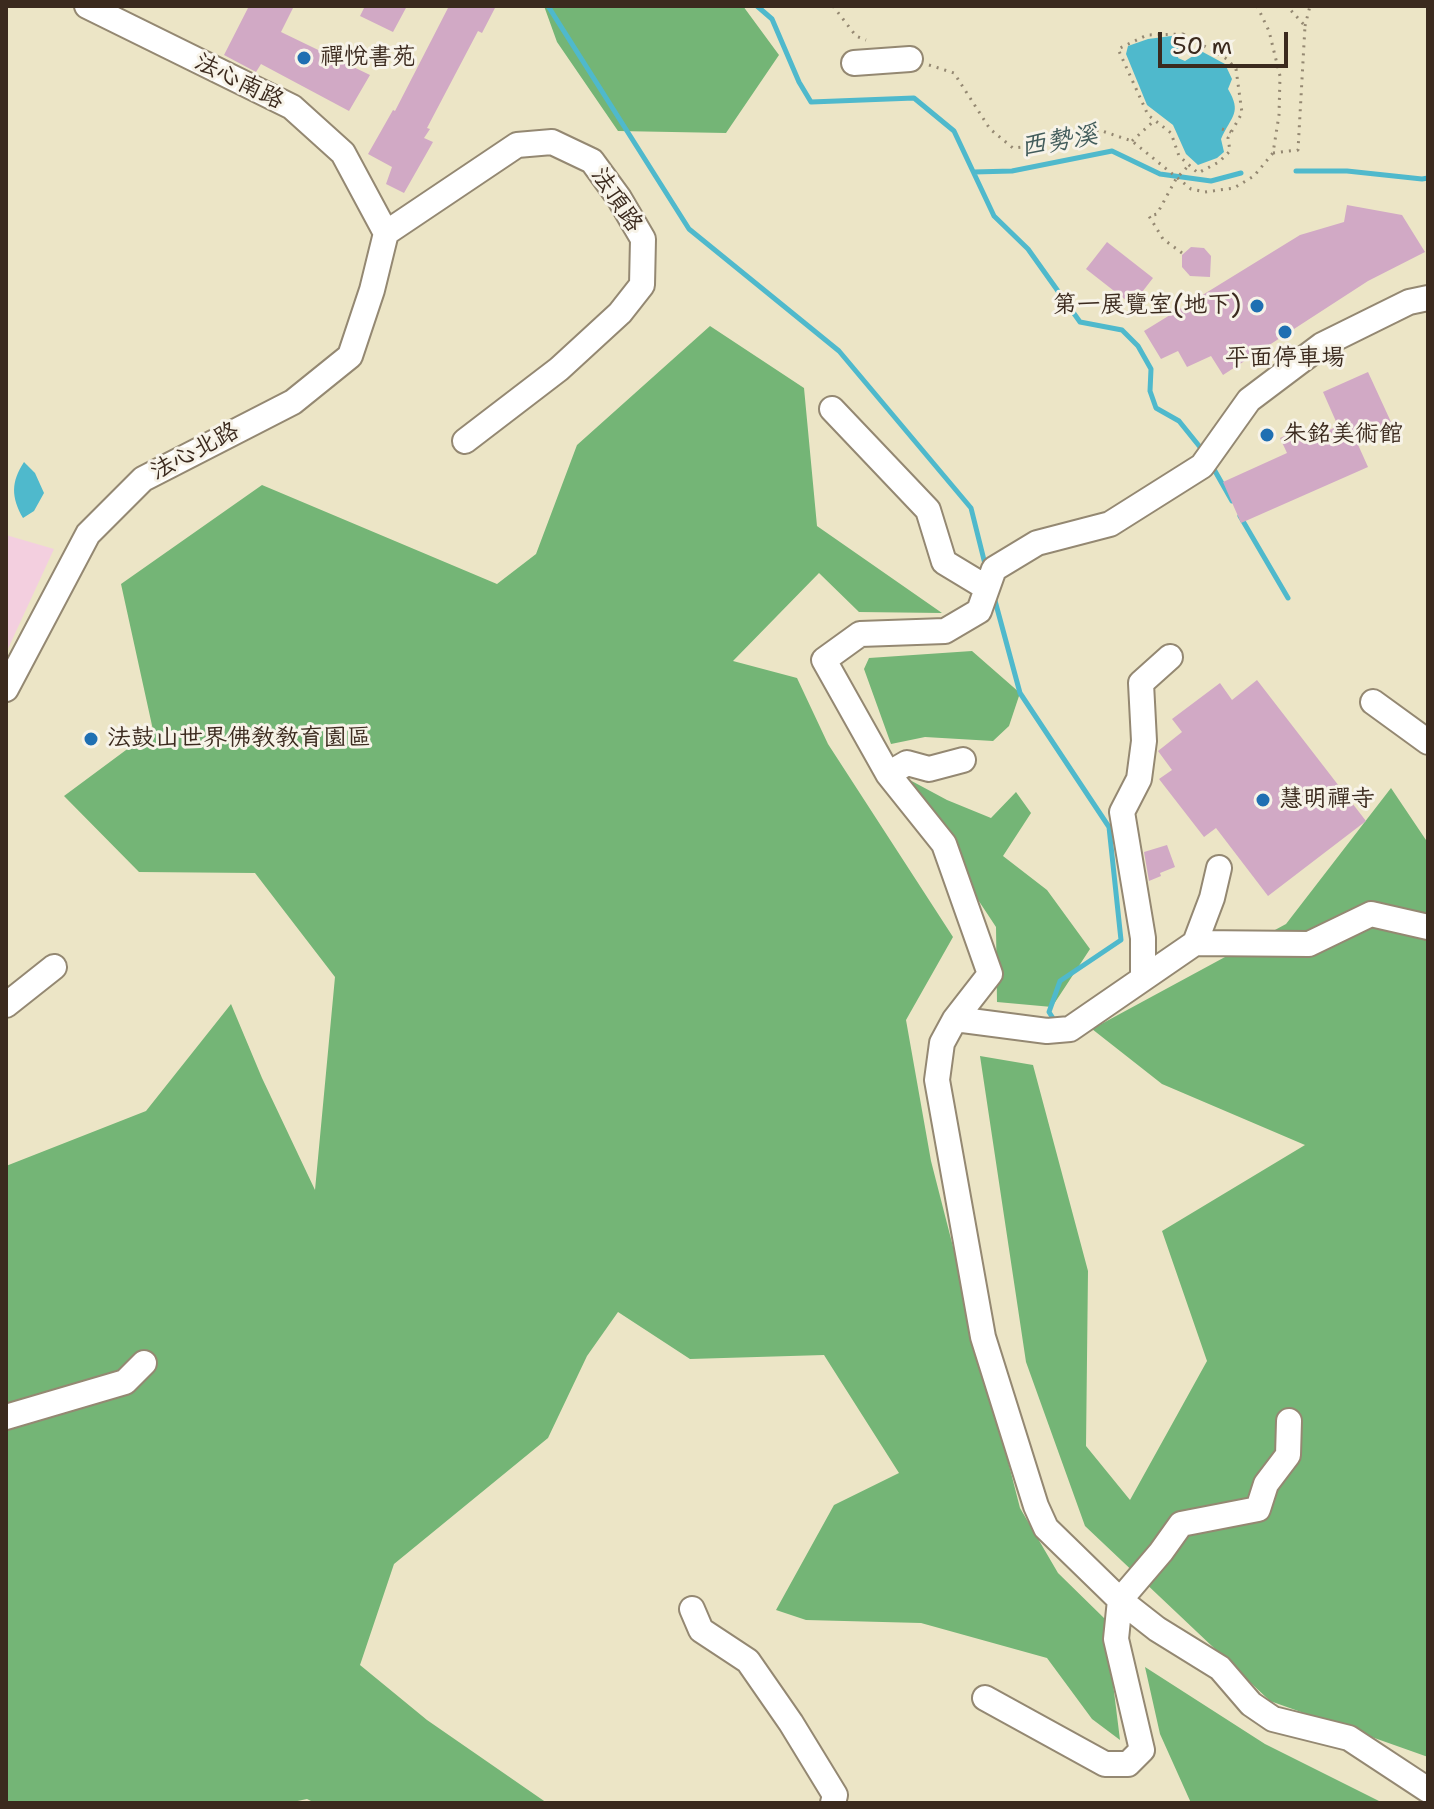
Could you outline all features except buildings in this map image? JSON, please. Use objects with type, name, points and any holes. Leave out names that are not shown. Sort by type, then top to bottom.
[{"type":"street","name":"法心南路","points":[[87,6],[292,107],[343,153],[386,233]]},
{"type":"street","points":[[854,63],[910,59]]},
{"type":"street","name":"法頂路","points":[[386,233],[517,145],[552,142],[592,161],[643,239],[642,285],[620,313],[559,369],[465,441]]},
{"type":"street","name":"法心北路","points":[[6,689],[88,534],[143,479],[293,402],[350,356],[372,290],[386,233]]},
{"type":"street","points":[[1428,298],[1409,302],[1322,345],[1249,400],[1202,466],[1110,524],[1037,543],[994,569],[979,611],[945,631],[860,634],[824,660],[888,774],[944,844],[990,974],[955,1019],[942,1043],[937,1080],[983,1337],[1036,1506],[1046,1528],[1120,1600],[1157,1629],[1220,1668],[1251,1704],[1273,1719],[1349,1738],[1428,1790]]},
{"type":"street","points":[[832,409],[928,510],[944,562],[987,588]]},
{"type":"street","points":[[1143,977],[1143,938],[1122,812],[1139,779],[1144,741],[1141,683],[1170,657]]},
{"type":"street","points":[[1373,702],[1428,742]]},
{"type":"street","points":[[888,774],[907,763],[929,769],[963,760]]},
{"type":"street","points":[[1195,943],[1212,898],[1219,868]]},
{"type":"street","points":[[955,1019],[1047,1031],[1070,1029],[1195,943],[1309,944],[1371,914],[1428,927]]},
{"type":"street","points":[[6,1005],[54,967]]},
{"type":"street","points":[[6,1417],[125,1382],[144,1363]]},
{"type":"street","points":[[985,1698],[1105,1764],[1128,1764],[1142,1750],[1116,1639],[1120,1600],[1181,1524],[1258,1509],[1266,1484],[1288,1455],[1289,1421]]},
{"type":"street","points":[[692,1609],[701,1630],[748,1661],[835,1795],[833,1803]]},
{"type":"path","points":[[833,6],[856,36],[870,42]]},
{"type":"path","points":[[910,59],[954,73],[990,129],[1013,148],[1043,145],[1099,130],[1132,141],[1191,189],[1205,192],[1234,188],[1254,176],[1273,153],[1279,115],[1280,76],[1269,31],[1257,6]]},
{"type":"path","points":[[1287,6],[1305,26]]},
{"type":"path","points":[[1273,153],[1298,150],[1305,26],[1310,6]]},
{"type":"path","points":[[1183,34],[1227,59],[1236,69],[1242,113],[1228,138],[1230,151],[1219,162],[1198,173],[1179,156],[1171,133],[1155,120],[1148,115],[1118,49],[1147,35],[1183,34]]},
{"type":"path","points":[[1132,141],[1155,120]]},
{"type":"path","points":[[1222,129],[1231,132]]},
{"type":"path","points":[[1182,253],[1163,239],[1149,216],[1157,214],[1176,179],[1189,165]]},
{"type":"shaded area","points":[[6,535],[54,549],[6,653]]},
{"type":"green space","points":[[544,6],[743,6],[779,55],[726,133],[618,131],[557,42]]},
{"type":"green space","points":[[710,326],[804,388],[817,526],[942,613],[859,612],[819,573],[733,661],[797,678],[828,744],[953,937],[906,1020],[931,1161],[1020,1508],[1058,1573],[1105,1619],[1120,1740],[1092,1719],[1047,1658],[921,1623],[806,1620],[776,1610],[834,1505],[899,1473],[824,1355],[690,1359],[618,1312],[587,1356],[548,1438],[394,1564],[360,1665],[427,1720],[547,1803],[315,1803],[307,1799],[288,1803],[6,1803],[6,1166],[146,1111],[231,1004],[315,1190],[335,977],[255,873],[139,872],[64,796],[153,730],[121,584],[262,485],[497,584],[536,554],[577,445]]},
{"type":"green space","points":[[972,651],[1020,693],[1009,726],[993,741],[925,737],[891,744],[864,669],[869,658]]},
{"type":"green space","points":[[893,771],[947,800],[991,818],[1016,792],[1031,813],[1003,856],[1047,890],[1090,949],[1052,1007],[997,1002],[996,927]]},
{"type":"green space","points":[[1391,788],[1428,843],[1428,1757],[1270,1701],[1085,1526],[1026,1362],[980,1056],[1033,1065],[1088,1271],[1086,1446],[1130,1500],[1207,1361],[1162,1231],[1305,1145],[1162,1084],[1092,1029],[1286,924]]},
{"type":"green space","points":[[1145,1667],[1265,1744],[1383,1803],[1191,1803],[1160,1734]]},
{"type":"water","points":[[1179,35],[1183,39],[1178,58],[1185,61],[1201,51],[1225,64],[1232,79],[1228,89],[1235,109],[1221,139],[1224,152],[1198,165],[1186,154],[1173,125],[1147,105],[1126,54],[1128,46],[1148,39]]},
{"type":"water","points":[[24,462],[35,473],[44,493],[34,511],[23,518],[14,490]]},
{"type":"waterway","points":[[548,6],[689,229],[839,351],[971,508],[986,568]]},
{"type":"waterway","points":[[757,6],[772,19],[811,102],[914,98],[954,131],[994,216],[1028,249],[1080,322],[1122,330],[1138,346],[1151,369],[1150,391],[1156,408],[1179,421],[1204,452]]},
{"type":"waterway","name":"西勢溪","points":[[974,172],[1012,171],[1112,151],[1160,174],[1211,181],[1241,173]]},
{"type":"waterway","name":"西勢溪","points":[[1296,171],[1347,171],[1428,178]]},
{"type":"waterway","points":[[1211,464],[1232,501]]},
{"type":"waterway","points":[[1240,516],[1288,598]]},
{"type":"waterway","points":[[994,597],[1020,693],[1109,827],[1121,940],[1060,981],[1049,1012],[1056,1023]]},
{"type":"place","name":"禪悅書苑","points":[[304,58]]},
{"type":"place","name":"第一展覽室(地下)","points":[[1257,306]]},
{"type":"place","name":"平面停車場","points":[[1285,332]]},
{"type":"place","name":"朱銘美術館","points":[[1267,435]]},
{"type":"place","name":"法鼓山世界佛教教育園區","points":[[91,739]]},
{"type":"place","name":"慧明禪寺","points":[[1263,800]]}]
